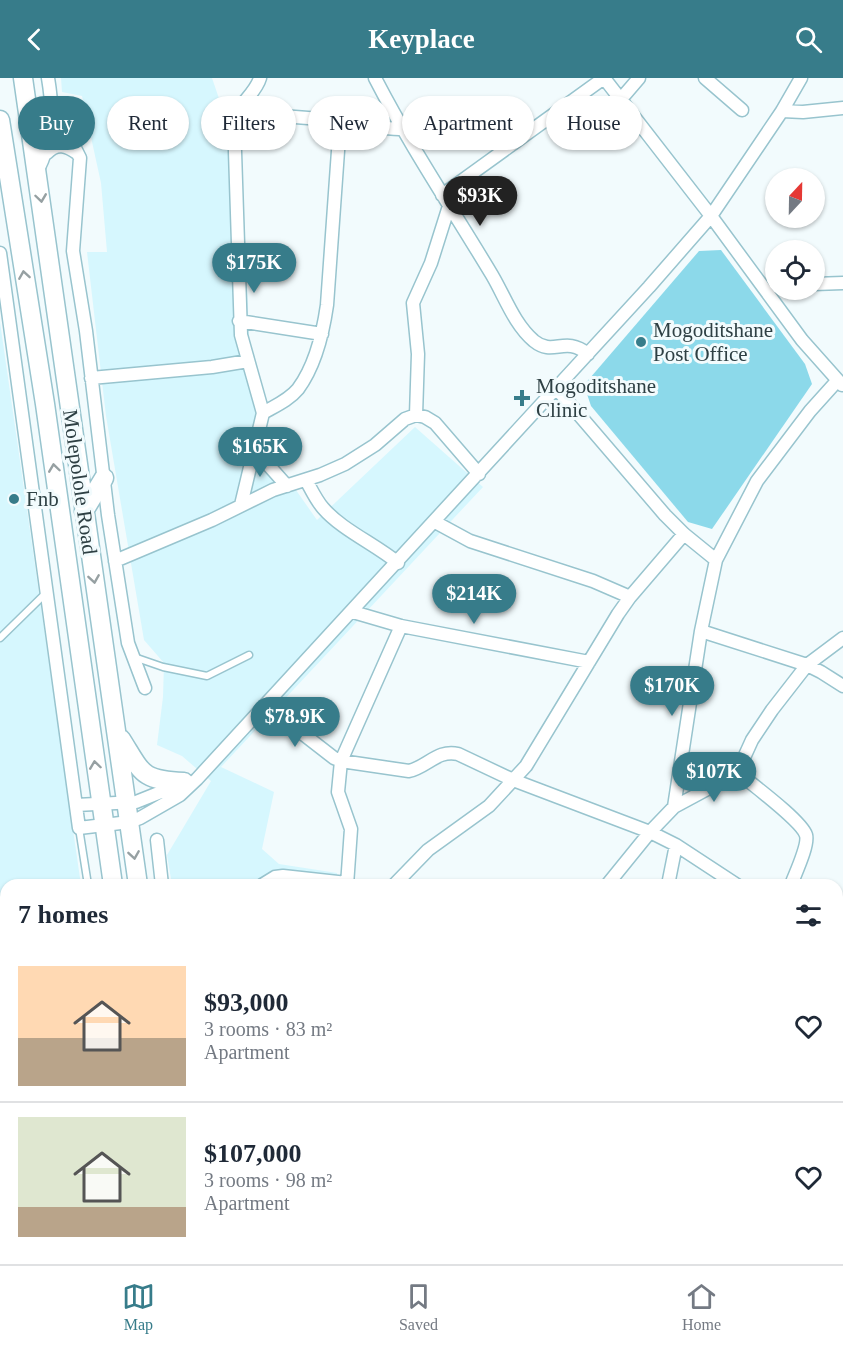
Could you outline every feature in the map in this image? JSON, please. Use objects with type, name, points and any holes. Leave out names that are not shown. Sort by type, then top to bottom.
[{"type":"main road","name":"Molepolole Road","points":[[23,78],[137,879]]},
{"type":"main road","name":"Molepolole Road","points":[[0,120],[45,405],[112,879]]},
{"type":"main road","points":[[45,405],[56,400],[57,364],[62,346]]},
{"type":"main road","points":[[84,511],[104,478]]},
{"type":"main road","points":[[117,733],[135,762],[148,776],[156,780],[184,782]]},
{"type":"street","points":[[48,78],[51,96]]},
{"type":"street","points":[[250,96],[260,78]]},
{"type":"street","points":[[375,78],[402,125]]},
{"type":"street","points":[[442,195],[604,78],[619,96]]},
{"type":"street","points":[[624,96],[639,78]]},
{"type":"street","points":[[705,78],[742,110]]},
{"type":"street","points":[[0,253],[79,828],[129,822],[160,808],[180,795],[203,772],[267,706],[588,354],[711,216],[782,111],[801,78]]},
{"type":"street","points":[[782,111],[803,112],[843,108]]},
{"type":"street","points":[[642,126],[765,282]]},
{"type":"street","points":[[47,153],[54,147],[64,145],[78,154]]},
{"type":"street","points":[[37,172],[48,150]]},
{"type":"street","points":[[76,150],[80,166],[74,251],[128,643],[145,688]]},
{"type":"street","points":[[236,150],[239,321],[248,361],[264,413],[241,505]]},
{"type":"street","points":[[264,413],[297,390],[312,363],[322,334],[327,305],[338,150]]},
{"type":"street","points":[[416,150],[518,322],[531,339],[540,346],[549,348],[570,344],[588,354]]},
{"type":"street","points":[[416,415],[418,354],[413,303],[431,262],[449,206]]},
{"type":"street","points":[[825,284],[843,283]]},
{"type":"street","points":[[674,807],[701,631],[716,560],[757,481],[810,411],[840,383],[802,340],[778,300]]},
{"type":"street","points":[[239,321],[322,334]]},
{"type":"street","points":[[91,378],[212,367],[248,361]]},
{"type":"street","points":[[557,388],[665,515],[716,560]]},
{"type":"street","points":[[22,408],[45,405]]},
{"type":"street","points":[[115,561],[212,520],[241,505],[320,475],[359,457],[405,419],[416,415],[435,423],[479,474]]},
{"type":"street","points":[[255,450],[287,486]]},
{"type":"street","points":[[306,480],[322,507],[335,519],[398,563]]},
{"type":"street","points":[[435,522],[470,542],[593,580],[630,597]]},
{"type":"street","points":[[400,879],[428,850],[477,816],[513,780],[537,750],[630,597],[684,534]]},
{"type":"street","points":[[353,612],[401,626],[589,662]]},
{"type":"street","points":[[347,879],[351,829],[338,792],[341,761],[401,626]]},
{"type":"street","points":[[701,631],[807,665],[843,686]]},
{"type":"street","points":[[612,879],[650,832],[674,807],[726,779],[736,771],[752,740],[772,710],[807,665],[843,638]]},
{"type":"street","points":[[267,706],[327,754],[341,761],[409,771],[416,770],[449,752],[513,780],[650,832],[676,845],[729,879]]},
{"type":"street","points":[[736,771],[790,816],[806,835],[806,843],[793,879]]},
{"type":"street","points":[[76,805],[126,803],[147,799],[203,772]]},
{"type":"street","points":[[157,840],[161,879]]},
{"type":"street","points":[[669,879],[676,845]]},
{"type":"street","points":[[271,879],[283,876],[307,879]]},
{"type":"lane","points":[[0,638],[48,592]]},
{"type":"lane","points":[[133,657],[163,667],[207,676],[249,655]]},
{"type":"lane","points":[[79,828],[87,879]]},
{"type":"shaded area","points":[[61,78],[212,78],[218,96],[201,96],[201,150],[237,150],[242,166],[249,335],[265,446],[317,520],[415,427],[483,487],[221,767],[274,792],[262,849],[279,864],[337,873],[337,879],[171,879],[167,855],[211,781],[182,756],[157,745],[163,697],[164,663],[144,640],[106,416],[87,252],[107,252],[101,183],[94,150],[95,96],[62,92]]},
{"type":"shaded area","points":[[721,250],[805,364],[812,384],[712,529],[688,522],[591,406],[584,385],[699,251]]},
{"type":"shaded area","points":[[0,322],[80,879],[0,879]]},
{"type":"place","name":"Mogoditshane Post Office","points":[[641,342]]},
{"type":"place","name":"Mogoditshane Clinic","points":[[522,398]]},
{"type":"place","name":"Fnb","points":[[14,499]]}]
